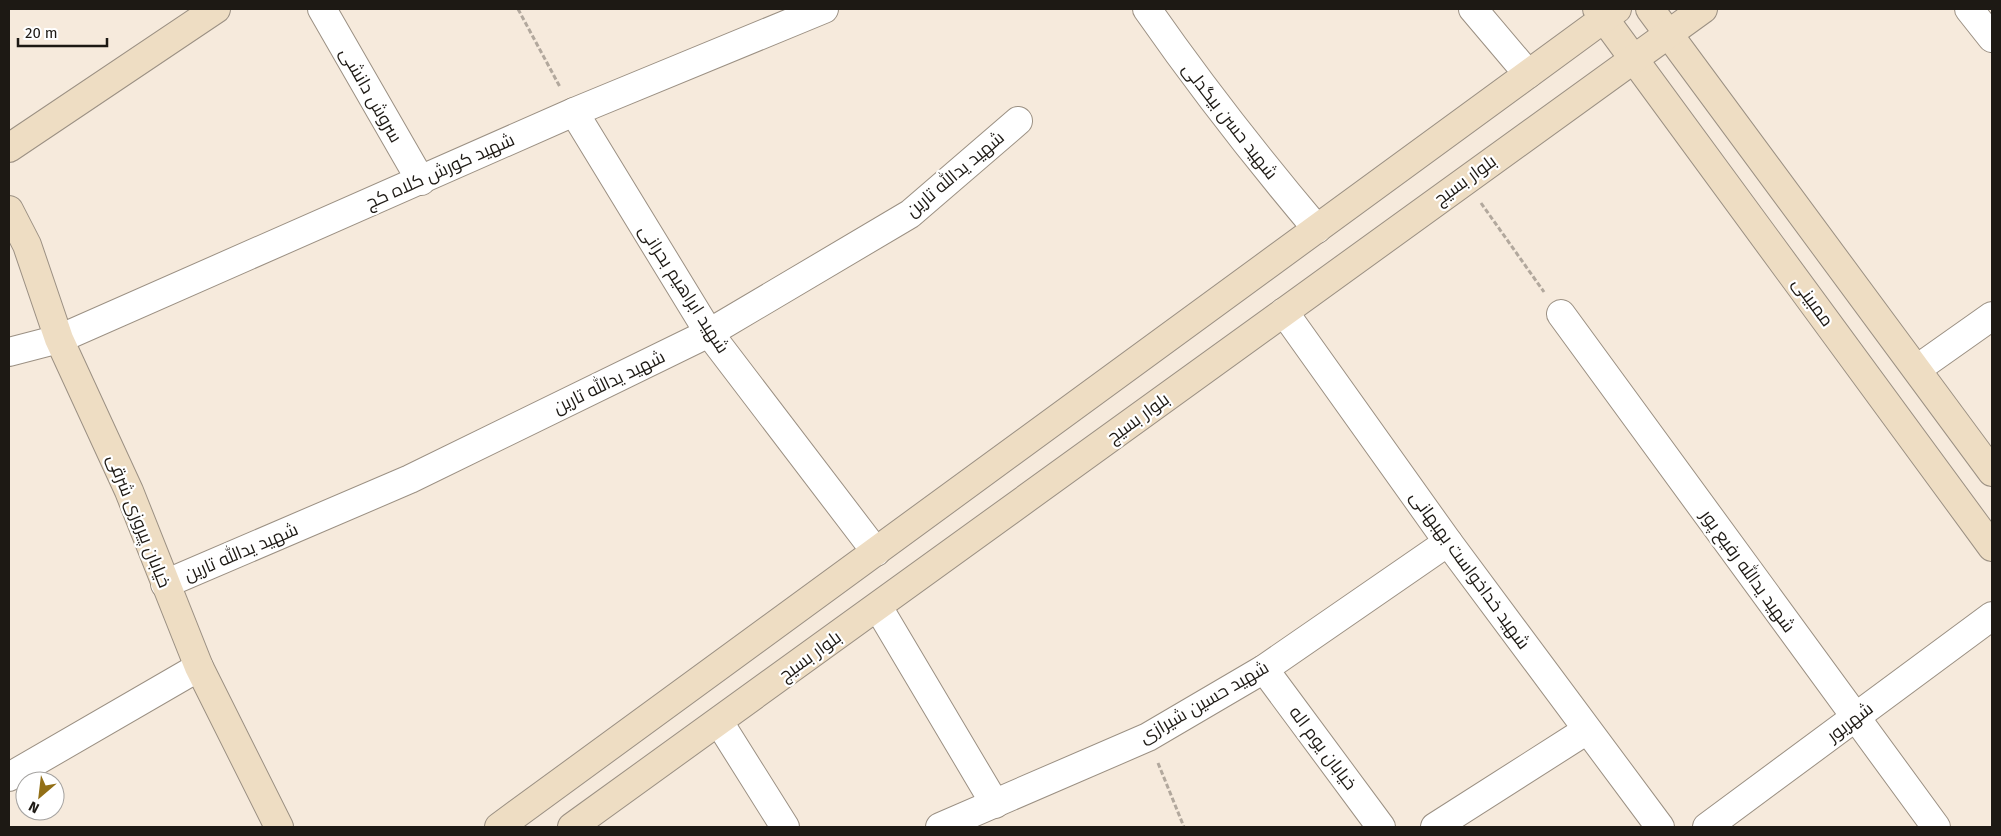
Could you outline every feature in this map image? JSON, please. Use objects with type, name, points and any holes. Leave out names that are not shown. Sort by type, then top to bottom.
[{"type":"main road","points":[[9,148],[216,9]]},
{"type":"main road","points":[[1650,9],[1992,472]]},
{"type":"main road","name":"بلوار بسیج","points":[[572,827],[878,607],[1464,180],[1703,9]]},
{"type":"main road","points":[[499,827],[1528,74],[1606,12]]},
{"type":"main road","name":"ممبینی","points":[[1606,12],[1633,58],[1992,547]]},
{"type":"main road","name":"خیابان پیروزی شرقی","points":[[9,210],[27,245],[59,339],[129,491],[199,667],[279,827]]},
{"type":"street","name":"سروش دانشی","points":[[322,9],[421,181]]},
{"type":"street","name":"شهید کورش کلاه کج","points":[[9,352],[59,339],[574,112],[824,9]]},
{"type":"street","name":"شهید حسن بیگدلی","points":[[1147,9],[1181,58],[1255,156],[1317,229]]},
{"type":"street","points":[[1473,9],[1528,74]]},
{"type":"street","points":[[1969,9],[1992,38]]},
{"type":"street","name":"شهید ابراهیم بحرانی","points":[[574,112],[709,333],[876,552]]},
{"type":"street","name":"شهید یدالله تارین","points":[[165,584],[410,479],[709,333],[910,214],[1018,121]]},
{"type":"street","name":"شهید خداخواست بهبهانی","points":[[1284,312],[1448,542],[1660,827]]},
{"type":"street","name":"شهید یدالله رفیع پور","points":[[1561,314],[1936,827]]},
{"type":"street","points":[[1917,369],[1992,316]]},
{"type":"street","name":"شهید حسین شیرازی","points":[[940,827],[1148,737],[1264,669],[1448,542]]},
{"type":"street","points":[[878,607],[994,804]]},
{"type":"street","name":"شهریور","points":[[1707,827],[1992,616]]},
{"type":"street","points":[[9,777],[199,667]]},
{"type":"street","name":"خیابان یوم اله","points":[[1264,669],[1381,827]]},
{"type":"street","points":[[719,722],[785,827]]},
{"type":"street","points":[[1435,827],[1588,730]]},
{"type":"path","points":[[518,9],[574,112]]},
{"type":"path","points":[[1464,180],[1561,314]]},
{"type":"path","points":[[1148,737],[1184,827]]}]
